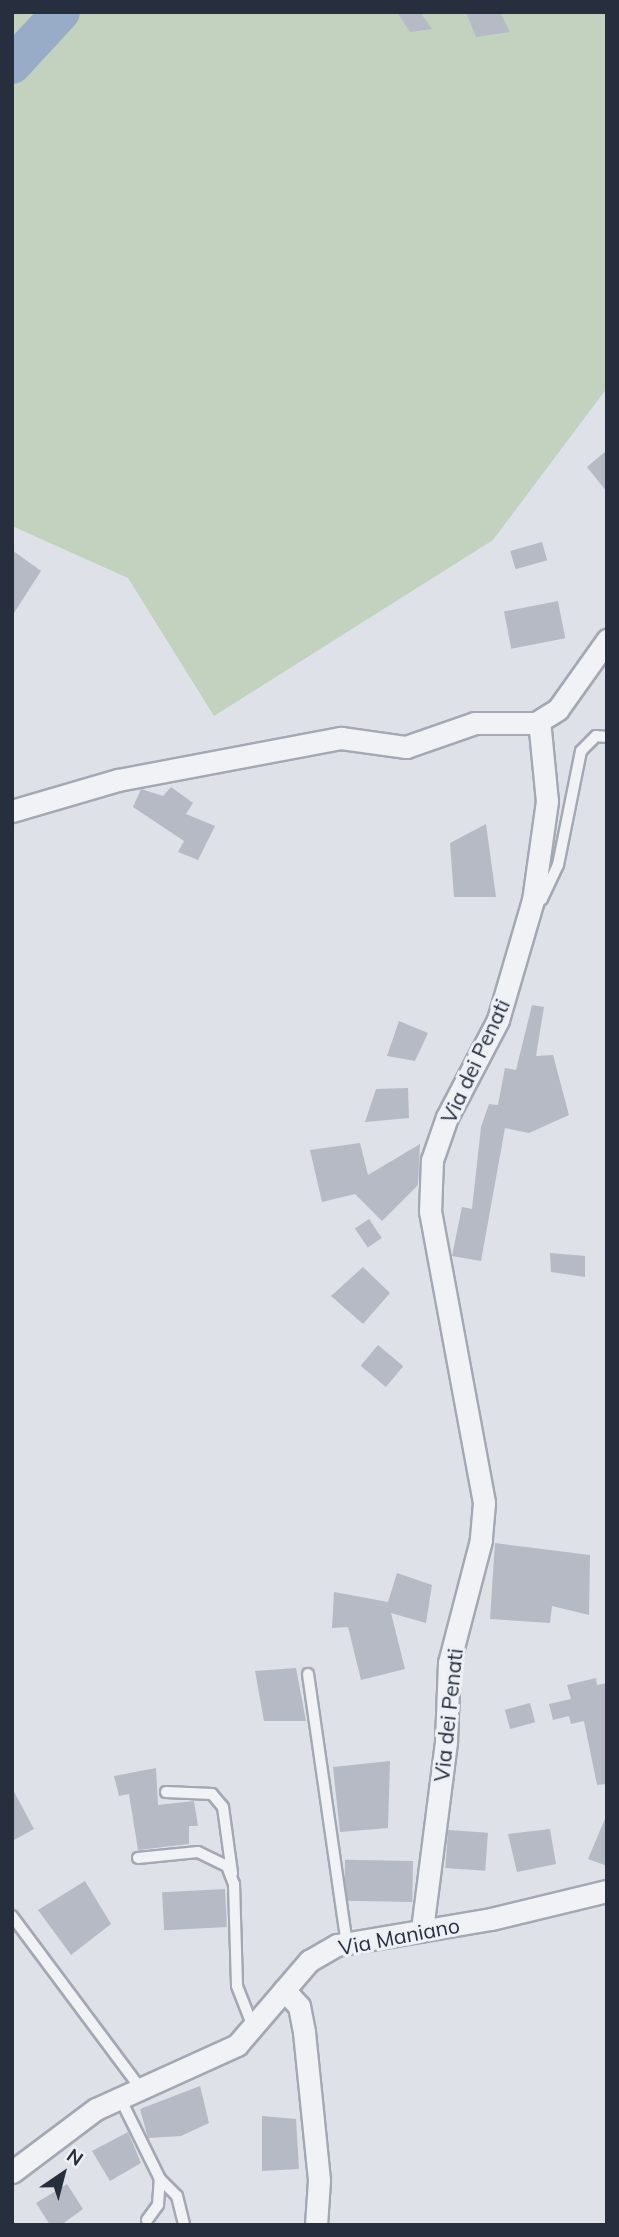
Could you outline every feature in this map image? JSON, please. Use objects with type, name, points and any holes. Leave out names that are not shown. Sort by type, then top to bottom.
[{"type":"street","points":[[12,811],[118,780],[341,738],[406,747],[475,723],[536,723],[558,709],[607,640]]},
{"type":"street","name":"Via dei Penati","points":[[422,1930],[446,1742],[449,1663],[478,1552],[484,1503],[430,1212],[432,1160],[447,1117],[498,1020],[533,901],[547,801],[545,745],[536,723]]},
{"type":"street","name":"Via Maniano","points":[[12,2172],[120,2098],[237,2045],[254,2029],[309,1961],[347,1943],[607,1891]]},
{"type":"street","points":[[284,1990],[299,2006],[304,2032],[319,2180],[316,2225]]},
{"type":"lane","points":[[533,901],[542,898],[558,865],[580,751],[596,736],[607,737]]},
{"type":"lane","points":[[308,1674],[347,1943]]},
{"type":"lane","points":[[166,1792],[212,1794],[223,1807],[234,1884],[237,1986],[254,2029]]},
{"type":"lane","points":[[138,1858],[214,1855],[227,1866],[234,1884]]},
{"type":"lane","points":[[12,1916],[140,2088]]},
{"type":"lane","points":[[120,2098],[160,2179],[177,2196],[184,2225]]},
{"type":"lane","points":[[147,2220],[158,2205],[160,2179]]},
{"type":"green space","points":[[12,12],[607,12],[607,388],[493,540],[214,716],[128,578],[12,526]]},
{"type":"building","points":[[397,12],[420,12],[432,29],[410,32]]},
{"type":"building","points":[[466,12],[500,12],[510,32],[476,37]]},
{"type":"building","points":[[607,450],[607,492],[587,467]]},
{"type":"building","points":[[542,542],[547,560],[516,569],[510,551]]},
{"type":"building","points":[[12,550],[41,571],[12,616]]},
{"type":"building","points":[[558,601],[565,638],[511,649],[504,611]]},
{"type":"building","points":[[171,787],[193,803],[186,814],[215,826],[198,860],[178,852],[184,841],[133,807],[141,789],[163,796]]},
{"type":"building","points":[[486,824],[496,897],[454,897],[450,843]]},
{"type":"building","points":[[532,1005],[544,1007],[536,1056],[553,1055],[569,1115],[529,1133],[505,1128],[481,1261],[452,1256],[462,1207],[472,1209],[481,1127],[489,1104],[498,1105],[505,1068],[516,1070]]},
{"type":"building","points":[[399,1021],[428,1033],[415,1061],[387,1056]]},
{"type":"building","points":[[408,1088],[409,1118],[365,1122],[376,1089]]},
{"type":"building","points":[[360,1143],[368,1175],[420,1144],[418,1185],[382,1221],[355,1194],[322,1202],[310,1150]]},
{"type":"building","points":[[369,1219],[382,1238],[368,1248],[355,1229]]},
{"type":"building","points":[[550,1253],[585,1256],[585,1277],[551,1272]]},
{"type":"building","points":[[363,1267],[390,1293],[363,1324],[331,1296]]},
{"type":"building","points":[[378,1345],[403,1366],[386,1387],[361,1366]]},
{"type":"building","points":[[495,1543],[590,1555],[589,1615],[552,1606],[550,1623],[490,1619]]},
{"type":"building","points":[[397,1573],[432,1585],[426,1623],[391,1613],[405,1669],[361,1680],[348,1627],[332,1628],[334,1592],[388,1602]]},
{"type":"building","points":[[296,1668],[306,1721],[264,1721],[255,1671]]},
{"type":"building","points":[[596,1678],[597,1685],[607,1683],[607,1784],[597,1785],[584,1721],[571,1724],[569,1716],[553,1720],[549,1704],[571,1699],[567,1685]]},
{"type":"building","points":[[530,1703],[535,1722],[510,1729],[505,1710]]},
{"type":"building","points":[[390,1761],[388,1828],[340,1832],[333,1767]]},
{"type":"building","points":[[156,1768],[158,1805],[194,1801],[198,1826],[189,1826],[189,1844],[138,1850],[129,1794],[119,1796],[114,1776]]},
{"type":"building","points":[[12,1788],[34,1829],[12,1841]]},
{"type":"building","points":[[607,1814],[607,1866],[588,1859]]},
{"type":"building","points":[[550,1829],[556,1864],[517,1872],[508,1834]]},
{"type":"building","points":[[448,1830],[488,1833],[485,1871],[445,1868]]},
{"type":"building","points":[[345,1860],[413,1861],[412,1902],[344,1901]]},
{"type":"building","points":[[85,1881],[111,1924],[71,1955],[38,1910]]},
{"type":"building","points":[[225,1889],[227,1927],[164,1930],[162,1892]]},
{"type":"building","points":[[200,2086],[209,2123],[181,2136],[148,2138],[140,2109]]},
{"type":"building","points":[[262,2116],[296,2119],[299,2169],[262,2171]]},
{"type":"building","points":[[128,2132],[141,2163],[110,2181],[92,2151]]},
{"type":"building","points":[[67,2184],[83,2209],[61,2225],[50,2225],[36,2203]]},
{"type":"waterway","points":[[12,65],[61,12]]}]
